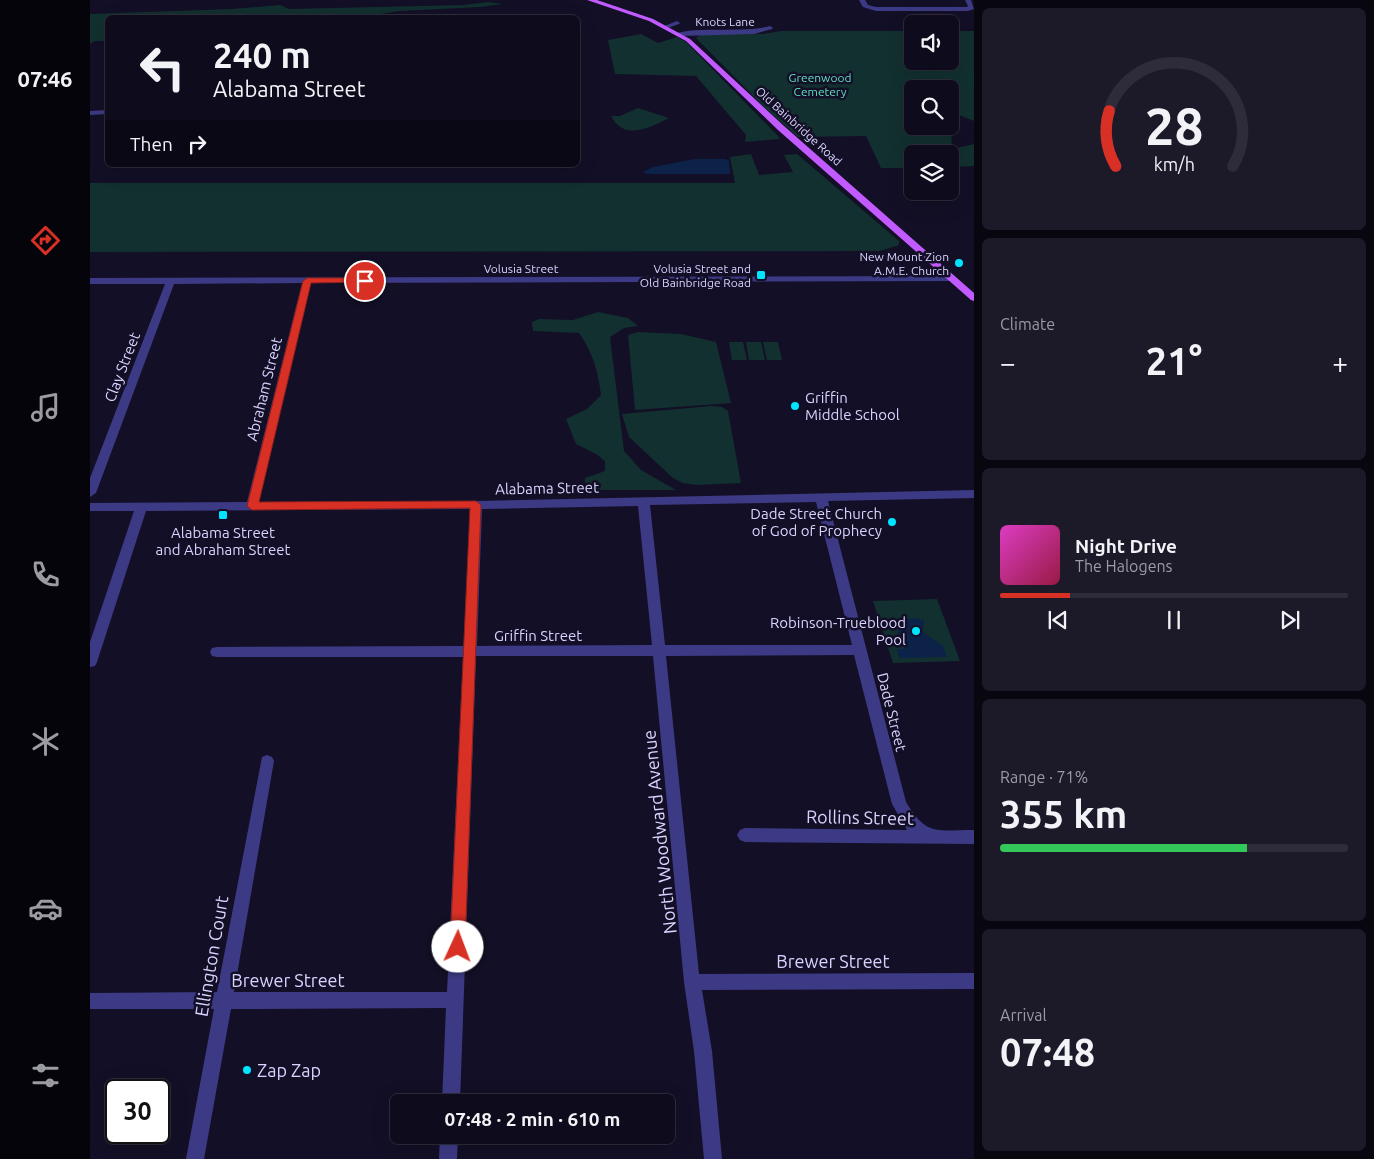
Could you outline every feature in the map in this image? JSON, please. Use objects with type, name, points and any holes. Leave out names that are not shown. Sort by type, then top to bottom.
[{"type":"main road","name":"Old Bainbridge Road","points":[[590,0],[665,26],[700,49],[781,128],[974,298]]},
{"type":"street","points":[[862,0],[869,8],[970,8],[972,7],[968,0]]},
{"type":"street","points":[[665,26],[677,23]]},
{"type":"street","name":"Knots Lane","points":[[679,34],[732,31],[753,33],[770,28]]},
{"type":"street","points":[[90,113],[105,112]]},
{"type":"street","name":"Volusia Street","points":[[90,281],[953,279]]},
{"type":"street","name":"Clay Street","points":[[90,492],[170,280]]},
{"type":"street","name":"Abraham Street","points":[[252,506],[307,281]]},
{"type":"street","name":"Alabama Street","points":[[90,506],[476,505],[974,494]]},
{"type":"street","name":"Dade Street","points":[[821,498],[899,804],[912,824],[928,836]]},
{"type":"street","name":"North Woodward Avenue","points":[[644,502],[692,982],[703,1051],[713,1159]]},
{"type":"street","points":[[451,1094],[476,505]]},
{"type":"street","points":[[90,662],[142,506]]},
{"type":"street","name":"Griffin Street","points":[[217,652],[860,650]]},
{"type":"street","name":"Ellington Court","points":[[195,1159],[267,761]]},
{"type":"street","name":"Rollins Street","points":[[745,835],[974,837]]},
{"type":"street","name":"Brewer Street","points":[[692,982],[974,981]]},
{"type":"street","name":"Brewer Street","points":[[90,1001],[455,1000]]},
{"type":"street","points":[[448,1159],[449,1144]]},
{"type":"green space","points":[[488,2],[503,4],[399,11],[374,15],[105,15],[105,41],[95,41],[90,44],[90,14],[232,9],[280,5],[289,9],[463,5]]},
{"type":"green space","name":"Greenwood Cemetery","points":[[781,31],[904,31],[904,70],[959,70],[959,31],[974,31],[974,121],[959,115],[959,80],[904,80],[904,135],[951,135],[952,145],[904,145],[904,168],[881,168],[866,136],[798,137],[766,109],[696,38],[702,34],[763,34]]},
{"type":"green space","points":[[641,34],[658,43],[677,37],[686,42],[779,139],[745,142],[746,135],[696,76],[615,74],[608,40]]},
{"type":"green space","points":[[638,108],[669,118],[646,128],[630,130],[623,129],[616,124],[611,116],[620,116]]},
{"type":"green space","name":"Greenwood Cemetery","points":[[974,144],[974,166],[959,167],[959,148]]},
{"type":"green space","points":[[751,154],[759,175],[793,172],[784,155],[797,154],[899,241],[899,245],[880,251],[90,252],[90,183],[735,183],[730,157]]},
{"type":"green space","points":[[598,312],[628,318],[638,326],[624,328],[610,337],[624,451],[641,470],[676,490],[597,490],[585,485],[585,478],[605,471],[605,461],[576,444],[566,419],[587,409],[601,395],[594,363],[588,347],[579,333],[533,331],[532,322],[539,319],[573,320]]},
{"type":"green space","points":[[638,332],[681,334],[716,342],[731,403],[635,410],[628,335]]},
{"type":"green space","points":[[729,342],[743,342],[747,360],[732,360]]},
{"type":"green space","points":[[746,342],[761,342],[765,360],[749,360]]},
{"type":"green space","points":[[763,342],[778,342],[782,360],[767,360]]},
{"type":"green space","points":[[711,406],[722,407],[728,411],[741,483],[697,485],[683,483],[673,478],[629,437],[622,414]]},
{"type":"green space","name":"Robinson-Trueblood Pool","points":[[937,599],[960,661],[893,663],[873,601]]},
{"type":"water","points":[[695,159],[726,159],[729,161],[730,174],[647,174],[643,172],[653,167]]},
{"type":"water","points":[[913,618],[924,620],[923,632],[943,646],[947,657],[899,658],[897,649],[903,649],[907,646],[905,641],[898,636],[897,627],[906,620]]},
{"type":"place","name":"New Mount Zion A.M.E. Church","points":[[959,263]]},
{"type":"place","name":"Volusia Street and Old Bainbridge Road","points":[[761,275]]},
{"type":"place","name":"Griffin Middle School","points":[[795,406]]},
{"type":"place","name":"Alabama Street and Abraham Street","points":[[223,515]]},
{"type":"place","name":"Dade Street Church of God of Prophecy","points":[[892,522]]},
{"type":"place","name":"Robinson-Trueblood Pool","points":[[916,631]]},
{"type":"place","name":"Zap Zap","points":[[247,1070]]},
{"type":"route","points":[[365,281],[307,281],[252,506],[476,505],[458,947]]}]
